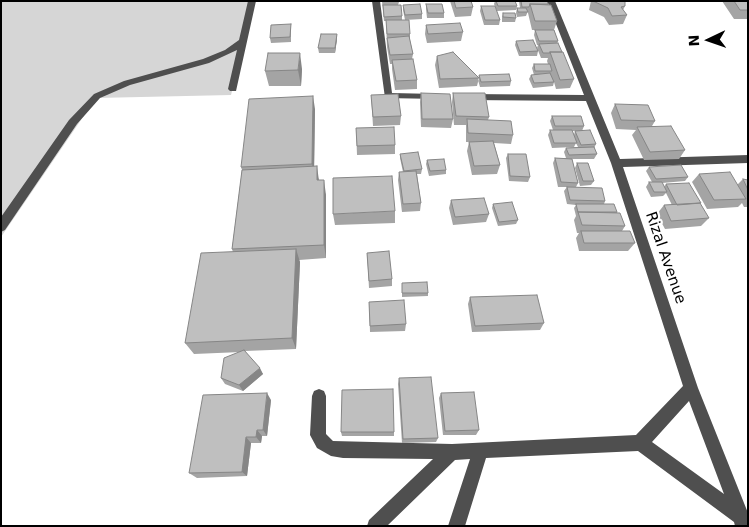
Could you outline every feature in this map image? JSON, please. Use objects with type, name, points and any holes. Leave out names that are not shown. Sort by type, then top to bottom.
[{"type":"street","points":[[233,89],[252,1]]},
{"type":"street","points":[[376,1],[388,96],[590,98]]},
{"type":"street","name":"Rizal Avenue","points":[[550,1],[616,163],[691,388],[743,522]]},
{"type":"street","points":[[1,227],[73,122],[97,96],[127,83],[206,62],[228,52],[243,41]]},
{"type":"street","points":[[616,163],[748,159]]},
{"type":"street","points":[[640,444],[691,388]]},
{"type":"street","points":[[319,396],[318,435],[322,443],[331,448],[452,452],[640,444],[743,522]]},
{"type":"street","points":[[456,526],[481,450]]},
{"type":"street","points":[[375,526],[452,452]]},
{"type":"shaded area","points":[[1,1],[255,1],[231,95],[96,98],[1,237]]},
{"type":"building","points":[[454,1],[471,1],[473,7],[456,8]]},
{"type":"building","points":[[496,1],[515,1],[517,6],[498,6]]},
{"type":"building","points":[[521,1],[547,1],[548,4],[530,4],[529,7],[522,7]]},
{"type":"building","points":[[593,1],[625,1],[625,6],[621,7],[627,15],[612,16],[608,8]]},
{"type":"building","points":[[734,1],[748,1],[748,10],[740,10]]},
{"type":"building","points":[[420,4],[422,14],[405,15],[403,5]]},
{"type":"building","points":[[426,4],[442,4],[444,13],[428,13]]},
{"type":"building","points":[[530,4],[551,5],[557,21],[535,21]]},
{"type":"building","points":[[383,5],[401,5],[402,16],[384,17]]},
{"type":"building","points":[[481,6],[495,6],[500,20],[485,20]]},
{"type":"building","points":[[517,8],[526,8],[528,12],[518,12]]},
{"type":"building","points":[[503,13],[515,13],[516,18],[503,17]]},
{"type":"building","points":[[386,20],[409,20],[410,34],[387,34]]},
{"type":"building","points":[[460,23],[463,32],[428,34],[426,25]]},
{"type":"building","points":[[291,24],[290,37],[270,38],[271,25]]},
{"type":"building","points":[[535,30],[554,30],[558,41],[539,41]]},
{"type":"building","points":[[321,34],[337,34],[335,48],[318,48]]},
{"type":"building","points":[[409,36],[413,54],[390,55],[387,38]]},
{"type":"building","points":[[533,40],[538,51],[520,52],[516,41]]},
{"type":"building","points":[[558,43],[562,52],[543,53],[539,44]]},
{"type":"building","points":[[453,52],[479,78],[440,79],[437,56]]},
{"type":"building","points":[[550,52],[563,52],[574,79],[560,80]]},
{"type":"building","points":[[268,53],[300,53],[298,70],[265,71]]},
{"type":"building","points":[[413,59],[417,80],[396,81],[392,60]]},
{"type":"building","points":[[534,64],[550,64],[552,71],[535,71]]},
{"type":"building","points":[[550,73],[554,82],[534,83],[531,75]]},
{"type":"building","points":[[509,74],[511,81],[481,82],[479,75]]},
{"type":"building","points":[[421,93],[450,94],[453,119],[422,119]]},
{"type":"building","points":[[453,93],[485,93],[489,117],[456,116]]},
{"type":"building","points":[[398,94],[401,116],[373,117],[371,95]]},
{"type":"building","points":[[313,96],[312,164],[241,167],[249,99]]},
{"type":"building","points":[[615,104],[648,105],[655,121],[621,120]]},
{"type":"building","points":[[552,116],[581,116],[584,126],[555,126]]},
{"type":"building","points":[[467,119],[511,121],[513,135],[468,133]]},
{"type":"building","points":[[671,126],[685,150],[650,152],[637,127]]},
{"type":"building","points":[[394,127],[395,145],[357,146],[356,128]]},
{"type":"building","points":[[550,130],[572,130],[577,143],[554,143]]},
{"type":"building","points":[[590,130],[596,144],[581,145],[575,131]]},
{"type":"building","points":[[493,141],[500,165],[474,166],[469,142]]},
{"type":"building","points":[[594,147],[597,154],[569,155],[566,148]]},
{"type":"building","points":[[418,152],[422,169],[404,171],[400,154]]},
{"type":"building","points":[[508,154],[526,154],[530,177],[510,176]]},
{"type":"building","points":[[555,158],[572,159],[578,183],[561,182]]},
{"type":"building","points":[[444,159],[446,170],[430,171],[427,160]]},
{"type":"building","points":[[577,163],[588,163],[594,181],[583,181]]},
{"type":"building","points":[[681,165],[688,177],[656,179],[649,167]]},
{"type":"building","points":[[317,166],[317,180],[324,180],[324,245],[232,249],[242,170]]},
{"type":"building","points":[[416,171],[421,203],[403,204],[399,172]]},
{"type":"building","points":[[730,172],[746,199],[714,200],[699,174]]},
{"type":"building","points":[[392,176],[395,211],[333,214],[333,178]]},
{"type":"building","points":[[743,179],[748,180],[748,190]]},
{"type":"building","points":[[649,182],[662,182],[667,192],[654,192]]},
{"type":"building","points":[[689,183],[701,203],[677,205],[666,184]]},
{"type":"building","points":[[567,187],[602,188],[605,201],[570,200]]},
{"type":"building","points":[[484,198],[489,214],[455,217],[451,200]]},
{"type":"building","points":[[512,202],[518,220],[499,222],[493,204]]},
{"type":"building","points":[[700,203],[709,218],[671,221],[664,205]]},
{"type":"building","points":[[576,204],[614,204],[617,212],[578,212]]},
{"type":"building","points":[[578,212],[620,213],[625,226],[582,225]]},
{"type":"building","points":[[581,231],[630,231],[635,243],[584,243]]},
{"type":"building","points":[[296,249],[292,338],[185,343],[201,253]]},
{"type":"building","points":[[389,251],[392,279],[369,281],[367,253]]},
{"type":"building","points":[[427,282],[428,293],[402,293],[402,283]]},
{"type":"building","points":[[537,295],[544,323],[475,326],[470,297]]},
{"type":"building","points":[[404,300],[406,324],[370,326],[369,302]]},
{"type":"building","points":[[244,350],[260,368],[239,385],[221,378],[224,358]]},
{"type":"building","points":[[431,377],[438,438],[403,439],[399,378]]},
{"type":"building","points":[[393,389],[394,432],[341,432],[342,390]]},
{"type":"building","points":[[474,392],[479,430],[445,431],[441,393]]},
{"type":"building","points":[[267,393],[263,430],[257,430],[256,437],[246,437],[242,472],[189,473],[203,395]]}]
